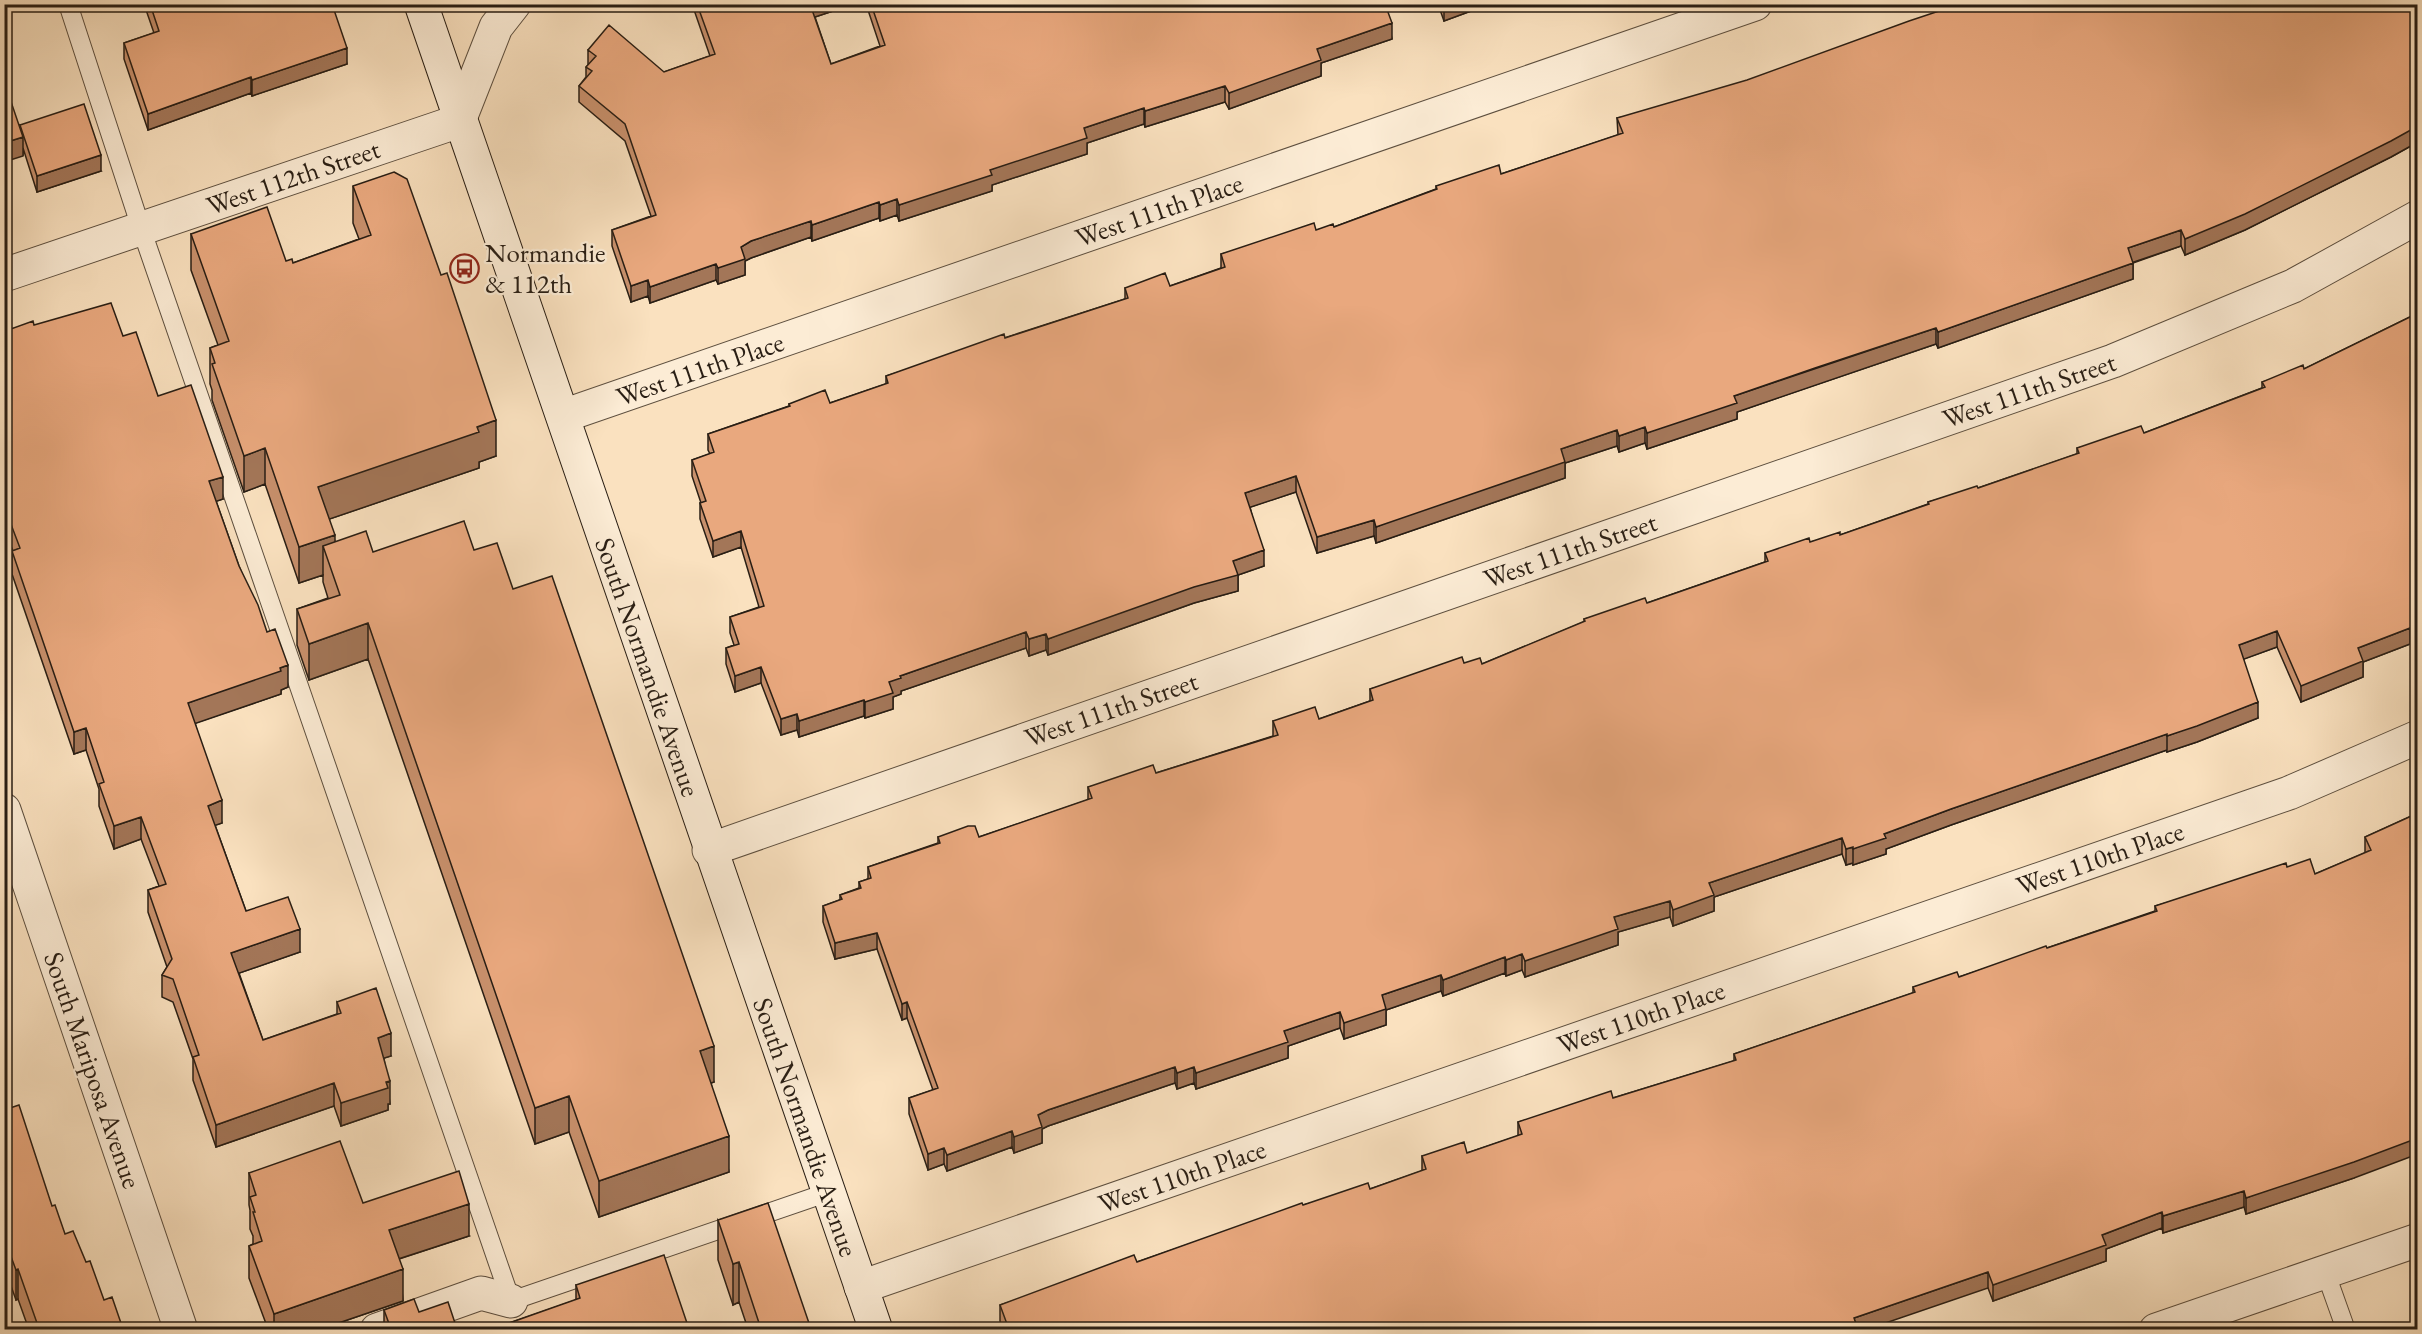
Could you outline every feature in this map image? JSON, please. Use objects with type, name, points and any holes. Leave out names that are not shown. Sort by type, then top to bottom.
[{"type":"street","name":"South Normandie Avenue","points":[[421,4],[709,850],[876,1329]]},
{"type":"street","points":[[459,121],[495,27],[514,4]]},
{"type":"street","name":"West 111th Place","points":[[563,416],[1755,4]]},
{"type":"street","name":"West 112th Street","points":[[4,275],[459,121]]},
{"type":"street","name":"West 111th Street","points":[[709,850],[2113,361],[2293,286],[2418,217]]},
{"type":"street","name":"West 110th Place","points":[[861,1287],[2289,793],[2418,737]]},
{"type":"street","name":"South Mariposa Avenue","points":[[4,810],[181,1329]]},
{"type":"street","points":[[2156,1329],[2418,1240]]},
{"type":"street","points":[[377,1329],[481,1293],[511,1300]]},
{"type":"lane","points":[[68,4],[141,228],[511,1300],[829,1192]]},
{"type":"lane","points":[[2325,1271],[2346,1329]]},
{"type":"building","points":[[150,4],[332,4],[347,48],[252,80],[251,77],[148,114],[124,43],[159,31]]},
{"type":"building","points":[[697,4],[810,4],[831,64],[885,45],[871,4],[1385,4],[1392,23],[1317,49],[1321,60],[1229,93],[1225,86],[1145,111],[1144,108],[1084,128],[1087,138],[990,170],[992,175],[899,205],[897,199],[880,205],[879,202],[812,225],[811,221],[751,241],[741,247],[745,259],[718,268],[716,264],[650,287],[648,280],[631,286],[612,230],[656,215],[625,124],[579,86],[592,71],[586,67],[596,56],[588,50],[609,25],[664,72],[715,54]]},
{"type":"building","points":[[1960,4],[2418,4],[2418,126],[2245,214],[2185,239],[2181,230],[2128,248],[2133,263],[1938,332],[1936,328],[1734,396],[1737,403],[1647,433],[1645,427],[1619,436],[1617,430],[1561,449],[1565,462],[1376,527],[1374,520],[1317,537],[1296,476],[1245,493],[1264,550],[1233,561],[1238,575],[1194,587],[1048,639],[1046,634],[1029,639],[1026,632],[900,676],[901,678],[889,682],[893,693],[799,721],[797,714],[781,719],[761,667],[735,676],[726,648],[739,644],[730,617],[764,606],[741,531],[713,541],[700,503],[706,501],[692,460],[714,452],[708,434],[790,406],[789,404],[825,390],[830,403],[888,383],[886,376],[1004,334],[1005,338],[1128,298],[1125,288],[1165,273],[1170,286],[1225,267],[1221,254],[1314,223],[1316,230],[1333,224],[1334,227],[1437,189],[1436,186],[1499,165],[1501,174],[1623,133],[1617,118],[1747,80]]},
{"type":"building","points":[[4,87],[6,87],[23,137],[4,143]]},
{"type":"building","points":[[84,104],[101,155],[37,176],[20,125]]},
{"type":"building","points":[[394,172],[407,179],[441,275],[447,273],[496,420],[477,427],[479,432],[318,487],[335,535],[299,547],[265,448],[244,456],[212,364],[215,363],[210,348],[229,341],[191,234],[267,207],[286,261],[292,259],[293,263],[371,235],[353,186]]},
{"type":"building","points":[[111,303],[123,336],[136,332],[158,396],[191,385],[223,477],[209,481],[239,566],[258,605],[267,632],[275,629],[288,665],[280,668],[281,671],[188,703],[222,800],[208,806],[246,911],[288,897],[300,929],[231,953],[263,1040],[341,1013],[337,1002],[376,988],[391,1033],[378,1038],[390,1081],[386,1082],[388,1088],[341,1103],[334,1083],[216,1125],[193,1057],[199,1055],[173,979],[162,975],[172,959],[148,890],[166,884],[141,817],[114,826],[99,784],[104,782],[86,728],[74,732],[12,551],[20,548],[4,506],[4,328],[11,326],[11,329],[33,321],[34,325]]},
{"type":"building","points":[[2416,314],[2418,317],[2418,632],[2413,634],[2410,628],[2358,648],[2363,661],[2301,686],[2277,631],[2239,645],[2258,702],[2197,726],[2167,736],[2167,734],[1951,809],[1884,834],[1886,838],[1853,849],[1853,847],[1846,849],[1842,838],[1709,883],[1714,895],[1673,910],[1670,901],[1614,917],[1618,929],[1525,961],[1522,954],[1506,960],[1505,957],[1443,980],[1441,975],[1382,995],[1386,1009],[1344,1023],[1340,1012],[1284,1031],[1288,1042],[1196,1073],[1194,1067],[1177,1073],[1175,1067],[1048,1110],[1038,1115],[1042,1127],[1014,1137],[1012,1131],[947,1155],[944,1148],[928,1154],[909,1098],[938,1088],[907,1002],[902,1004],[877,933],[835,943],[823,906],[842,899],[840,895],[861,888],[859,882],[871,878],[868,867],[940,843],[938,837],[968,826],[975,826],[979,837],[1092,798],[1088,787],[1153,765],[1156,773],[1278,735],[1273,721],[1315,707],[1319,719],[1373,700],[1370,689],[1462,657],[1464,663],[1480,658],[1482,664],[1585,621],[1584,619],[1645,598],[1647,603],[1768,561],[1765,553],[1809,538],[1810,542],[1840,532],[1840,535],[1929,504],[1928,502],[1977,486],[1978,488],[2079,453],[2077,448],[2141,426],[2144,433],[2265,387],[2262,382],[2303,365],[2304,369]]},
{"type":"building","points":[[464,521],[474,550],[497,543],[513,589],[552,576],[714,1046],[700,1051],[729,1136],[599,1181],[569,1096],[535,1108],[368,623],[309,644],[297,609],[340,595],[323,546],[366,531],[373,552]]},
{"type":"building","points":[[2418,813],[2418,1126],[2416,1127],[2418,1138],[2354,1162],[2246,1198],[2244,1191],[2163,1216],[2162,1212],[2102,1235],[2106,1245],[1993,1285],[1988,1272],[1854,1318],[1858,1329],[993,1329],[1007,1324],[1000,1305],[1134,1255],[1137,1262],[1302,1203],[1303,1205],[1368,1183],[1370,1189],[1426,1169],[1422,1156],[1464,1142],[1467,1153],[1522,1134],[1518,1122],[1611,1091],[1613,1098],[1736,1060],[1734,1054],[1915,992],[1913,987],[1957,972],[1959,977],[2046,946],[2047,948],[2157,911],[2155,906],[2286,863],[2287,867],[2310,859],[2315,874],[2371,850],[2365,837]]},
{"type":"building","points":[[19,1105],[52,1206],[55,1205],[65,1234],[73,1231],[86,1262],[90,1261],[104,1300],[112,1297],[123,1329],[20,1329],[37,1323],[18,1269],[16,1270],[6,1243],[4,1243],[4,1110]]},
{"type":"building","points":[[340,1141],[363,1203],[459,1171],[469,1204],[389,1230],[403,1269],[274,1314],[249,1246],[262,1241],[250,1197],[256,1195],[249,1173]]},
{"type":"building","points":[[768,1203],[811,1329],[761,1329],[739,1262],[733,1264],[718,1220]]},
{"type":"building","points":[[664,1255],[689,1329],[651,1329],[650,1325],[638,1329],[492,1329],[580,1298],[576,1285]]},
{"type":"building","points":[[414,1299],[419,1312],[448,1302],[457,1329],[391,1329],[384,1310]]},
{"type":"place","name":"Normandie & 112th","points":[[464,268]]}]
